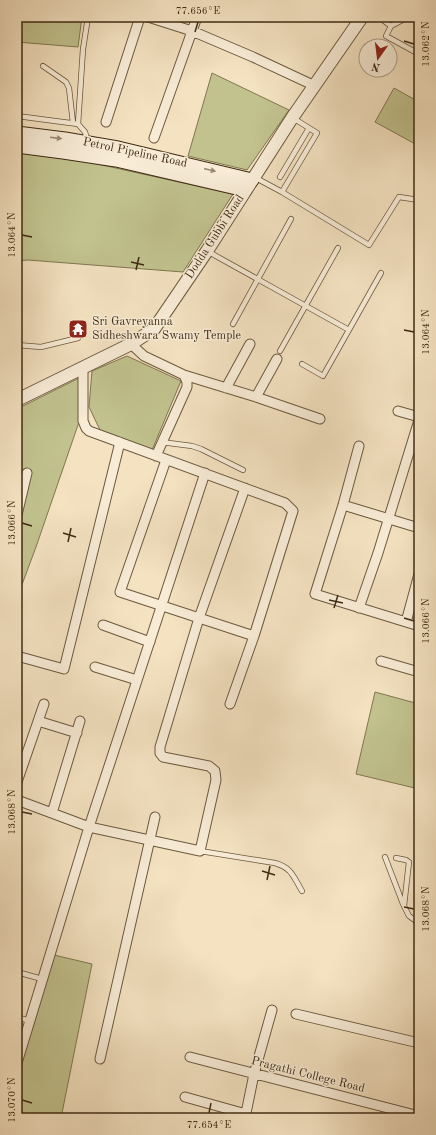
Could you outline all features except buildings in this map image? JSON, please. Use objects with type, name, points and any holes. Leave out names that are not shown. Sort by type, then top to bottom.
[{"type":"main road","name":"Petrol Pipeline Road","points":[[17,133],[118,148],[251,183]]},
{"type":"main road","name":"Petrol Pipeline Road","points":[[17,146],[116,160],[251,183]]},
{"type":"street","points":[[106,122],[140,17]]},
{"type":"street","points":[[148,17],[192,31],[315,86]]},
{"type":"street","points":[[154,138],[197,17]]},
{"type":"street","name":"Dodda Gubbi Road","points":[[17,400],[131,344],[154,329],[207,251],[292,118],[362,17]]},
{"type":"street","points":[[131,344],[144,356],[184,375],[256,397],[320,419]]},
{"type":"street","points":[[226,388],[250,344]]},
{"type":"street","points":[[256,397],[279,355]]},
{"type":"street","points":[[83,368],[83,421],[89,432],[285,503],[294,511],[254,636],[230,704]]},
{"type":"street","points":[[156,456],[187,387],[184,375]]},
{"type":"street","points":[[398,411],[419,417]]},
{"type":"street","points":[[359,608],[419,420]]},
{"type":"street","points":[[17,656],[64,668],[120,442]]},
{"type":"street","points":[[359,446],[343,505],[315,594],[419,626]]},
{"type":"street","points":[[166,460],[120,592],[254,636]]},
{"type":"street","points":[[17,515],[28,473]]},
{"type":"street","points":[[17,1061],[89,827],[205,473]]},
{"type":"street","points":[[17,800],[89,827],[200,851],[216,780],[215,771],[209,766],[163,757],[160,753],[160,747],[199,618],[245,488]]},
{"type":"street","points":[[343,505],[419,528]]},
{"type":"street","points":[[406,622],[419,574]]},
{"type":"street","points":[[103,625],[150,642]]},
{"type":"street","points":[[381,661],[419,672]]},
{"type":"street","points":[[95,667],[137,680]]},
{"type":"street","points":[[17,782],[44,704]]},
{"type":"street","points":[[38,721],[77,733]]},
{"type":"street","points":[[52,813],[80,721]]},
{"type":"street","points":[[100,1059],[155,818]]},
{"type":"street","points":[[185,1097],[246,1116],[254,1074],[272,1010]]},
{"type":"street","points":[[296,1014],[419,1043]]},
{"type":"street","name":"Pragathi College Road","points":[[190,1057],[419,1116]]},
{"type":"lane","points":[[75,123],[88,17]]},
{"type":"lane","points":[[379,17],[391,26]]},
{"type":"lane","points":[[408,17],[391,26],[386,36],[419,54]]},
{"type":"lane","points":[[43,66],[66,82],[69,88],[75,123]]},
{"type":"lane","points":[[17,116],[75,123],[85,132],[88,143]]},
{"type":"lane","points":[[282,192],[317,133],[292,118]]},
{"type":"lane","points":[[280,177],[309,128]]},
{"type":"lane","points":[[289,161],[298,166]]},
{"type":"lane","points":[[251,183],[282,192],[369,246],[399,197],[419,200]]},
{"type":"lane","points":[[233,324],[291,219]]},
{"type":"lane","points":[[279,355],[338,248]]},
{"type":"lane","points":[[207,251],[349,330]]},
{"type":"lane","points":[[302,364],[324,376],[381,273]]},
{"type":"lane","points":[[17,345],[41,347],[78,338]]},
{"type":"lane","points":[[161,442],[192,446],[201,449],[244,470]]},
{"type":"lane","points":[[200,851],[283,865],[289,869],[302,891]]},
{"type":"lane","points":[[385,857],[409,916],[419,923]]},
{"type":"lane","points":[[396,858],[409,862],[404,906]]},
{"type":"lane","points":[[17,972],[42,979]]},
{"type":"lane","points":[[17,1017],[30,1021]]},
{"type":"green space","points":[[17,17],[82,17],[78,47],[17,42]]},
{"type":"green space","points":[[212,73],[289,110],[247,170],[188,156]]},
{"type":"green space","points":[[394,88],[419,102],[419,146],[375,122]]},
{"type":"green space","points":[[17,151],[75,159],[233,194],[183,272],[28,260],[17,261]]},
{"type":"green space","points":[[127,356],[181,381],[152,450],[100,430],[89,407],[92,371]]},
{"type":"green space","points":[[81,377],[79,422],[17,598],[17,409]]},
{"type":"green space","points":[[375,692],[419,704],[419,789],[356,774]]},
{"type":"green space","points":[[54,955],[92,964],[61,1118],[17,1118],[17,1077]]},
{"type":"place","name":"Sri Gavreyanna Sidheshwara Swamy Temple","points":[[78,329]]}]
